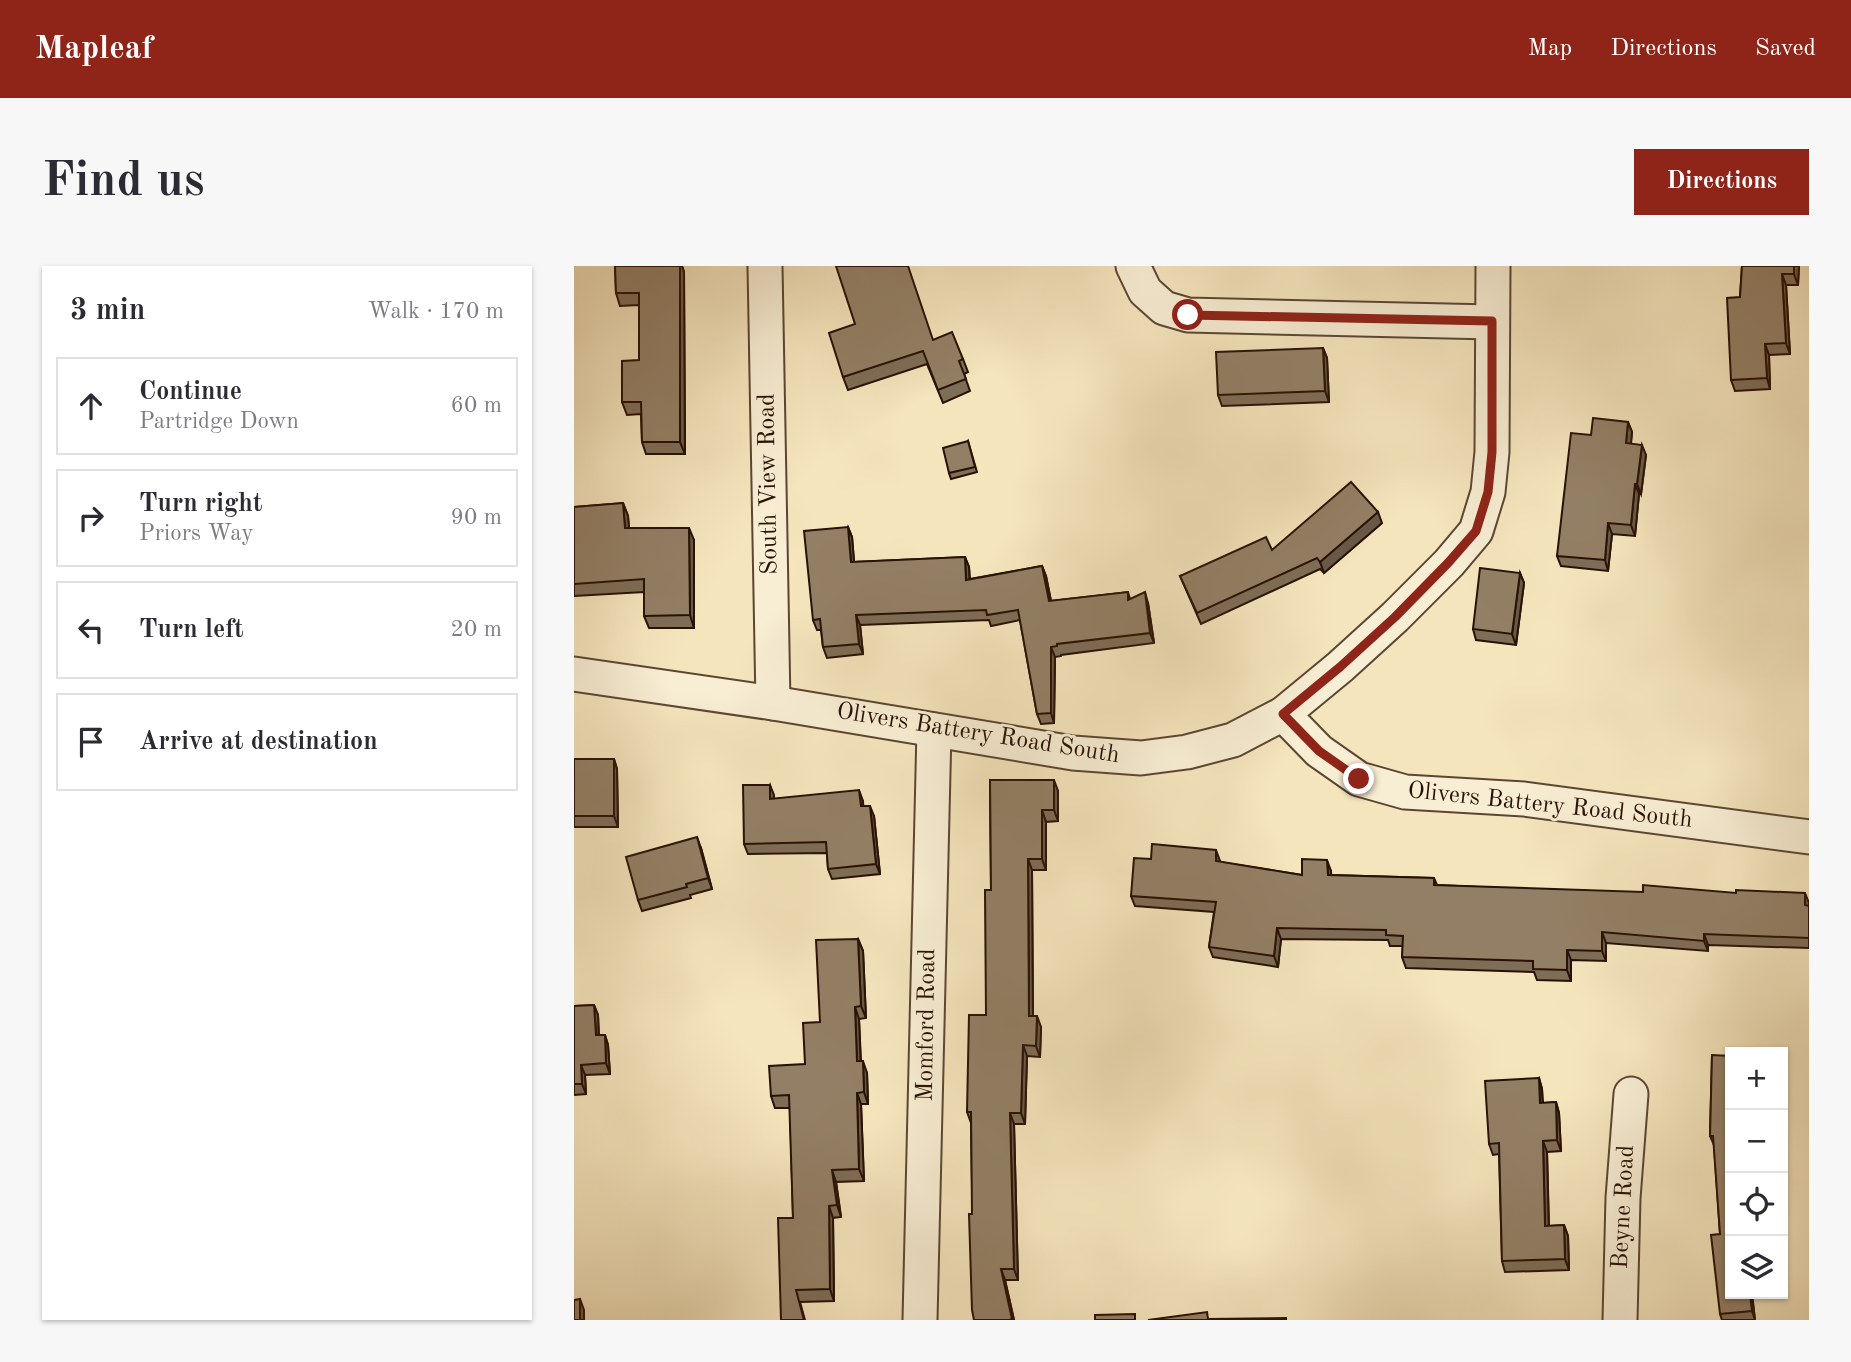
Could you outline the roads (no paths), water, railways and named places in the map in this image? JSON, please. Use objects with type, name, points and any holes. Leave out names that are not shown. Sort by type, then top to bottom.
[{"type":"street","name":"South View Road","points":[[765,266],[773,703]]},
{"type":"street","points":[[1133,266],[1145,291],[1164,308],[1188,315],[1492,321]]},
{"type":"street","points":[[1283,714],[1395,617],[1476,531],[1488,492],[1492,452],[1493,266]]},
{"type":"street","name":"Olivers Battery Road South","points":[[574,674],[773,703],[1073,753],[1141,758],[1188,752],[1233,740],[1283,714],[1319,751],[1359,779],[1405,792],[1524,799],[1809,837]]},
{"type":"street","name":"Momford Road","points":[[920,1320],[934,730]]},
{"type":"street","name":"Beyne Road","points":[[1620,1320],[1623,1198],[1631,1094]]}]
